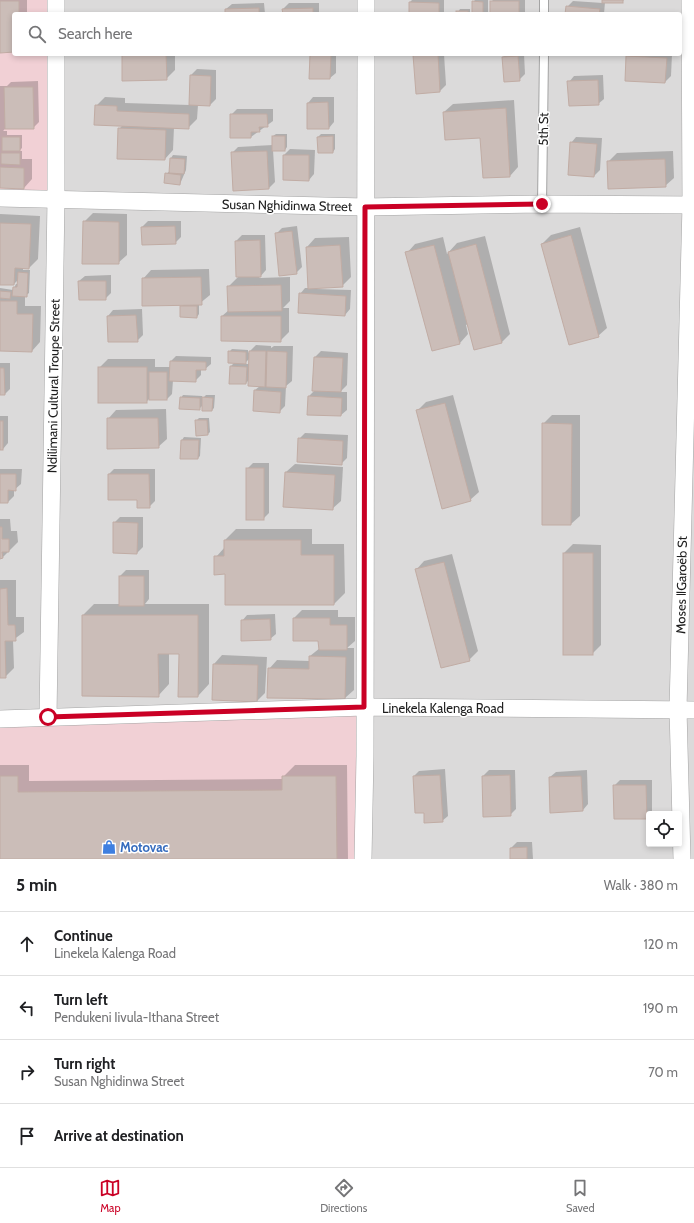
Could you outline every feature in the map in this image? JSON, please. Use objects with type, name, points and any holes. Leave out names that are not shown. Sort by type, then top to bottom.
[{"type":"street","points":[[56,0],[56,12]]},
{"type":"street","points":[[366,0],[366,12]]},
{"type":"street","name":"Moses ǁGaroëb St","points":[[682,859],[686,710],[692,205],[690,0]]},
{"type":"street","name":"Ndilimani Cultural Troupe Street","points":[[48,717],[56,199],[56,56]]},
{"type":"street","points":[[363,859],[366,56]]},
{"type":"street","name":"Susan Nghidinwa Street","points":[[0,198],[365,207],[542,204],[692,205]]},
{"type":"street","name":"Linekela Kalenga Road","points":[[0,719],[364,707],[686,710]]},
{"type":"lane","points":[[544,0],[544,12]]},
{"type":"lane","name":"5th St","points":[[542,204],[544,56]]},
{"type":"shaded area","points":[[0,0],[56,0],[56,12],[12,12],[12,56],[56,56],[56,199],[0,201]]},
{"type":"shaded area","points":[[56,0],[694,0],[694,859],[362,859],[0,719],[0,200],[55,56],[682,56],[682,12],[56,12]]},
{"type":"shaded area","points":[[364,707],[363,859],[0,859],[0,719]]},
{"type":"building","points":[[602,0],[623,0],[623,3],[602,3]]},
{"type":"building","points":[[0,1],[19,1],[19,12],[12,12],[12,52],[0,53]]},
{"type":"building","points":[[472,1],[483,2],[483,12],[472,12]]},
{"type":"building","points":[[490,1],[519,1],[519,12],[490,12]]},
{"type":"building","points":[[409,2],[439,3],[439,12],[409,12]]},
{"type":"building","points":[[566,6],[600,9],[599,12],[565,12]]},
{"type":"building","points":[[259,8],[259,12],[225,12],[225,9]]},
{"type":"building","points":[[313,8],[313,12],[283,12],[282,9]]},
{"type":"building","points":[[456,11],[468,11],[468,12]]},
{"type":"building","points":[[122,56],[166,56],[167,80],[122,81]]},
{"type":"building","points":[[310,56],[331,56],[330,79],[309,79]]},
{"type":"building","points":[[413,56],[438,56],[440,92],[416,94]]},
{"type":"building","points":[[518,56],[520,81],[504,82],[502,57]]},
{"type":"building","points":[[626,56],[667,58],[665,83],[625,81]]},
{"type":"building","points":[[190,75],[211,76],[210,106],[189,105]]},
{"type":"building","points":[[598,80],[599,105],[569,106],[567,81]]},
{"type":"building","points":[[4,87],[33,87],[34,129],[5,129]]},
{"type":"building","points":[[328,102],[329,129],[307,129],[307,103]]},
{"type":"building","points":[[95,105],[117,106],[117,111],[189,114],[189,129],[94,125]]},
{"type":"building","points":[[506,108],[510,177],[483,178],[480,138],[445,140],[443,112]]},
{"type":"building","points":[[230,114],[267,114],[268,127],[259,127],[260,132],[251,132],[251,138],[230,138]]},
{"type":"building","points":[[118,128],[166,130],[165,160],[117,159]]},
{"type":"building","points":[[272,136],[285,136],[285,151],[272,151]]},
{"type":"building","points":[[333,136],[333,153],[318,153],[317,137]]},
{"type":"building","points":[[2,137],[20,137],[20,151],[2,151]]},
{"type":"building","points":[[570,142],[597,144],[594,177],[568,175]]},
{"type":"building","points":[[267,151],[269,189],[233,191],[231,152]]},
{"type":"building","points":[[1,153],[20,153],[20,165],[1,164]]},
{"type":"building","points":[[283,155],[309,155],[309,181],[283,180]]},
{"type":"building","points":[[170,158],[185,159],[184,174],[169,173]]},
{"type":"building","points":[[665,159],[666,187],[608,189],[607,161]]},
{"type":"building","points":[[0,167],[24,168],[24,189],[0,188]]},
{"type":"building","points":[[165,173],[181,175],[180,185],[164,183]]},
{"type":"building","points":[[83,221],[119,222],[119,264],[82,264]]},
{"type":"building","points":[[0,223],[31,224],[29,269],[15,268],[14,285],[0,285]]},
{"type":"building","points":[[175,226],[176,244],[142,245],[141,227]]},
{"type":"building","points":[[292,231],[297,274],[279,276],[275,233]]},
{"type":"building","points":[[571,235],[599,337],[569,345],[541,244]]},
{"type":"building","points":[[260,240],[261,277],[236,277],[235,241]]},
{"type":"building","points":[[476,244],[502,343],[474,350],[448,252]]},
{"type":"building","points":[[340,245],[343,287],[308,289],[306,247]]},
{"type":"building","points":[[434,245],[460,344],[432,351],[405,252]]},
{"type":"building","points":[[18,272],[28,273],[27,297],[12,296],[13,287],[17,287]]},
{"type":"building","points":[[201,277],[202,305],[142,306],[142,278]]},
{"type":"building","points":[[78,281],[106,281],[106,300],[79,300]]},
{"type":"building","points":[[281,285],[282,311],[228,312],[227,286]]},
{"type":"building","points":[[0,291],[11,292],[10,299],[0,298]]},
{"type":"building","points":[[299,293],[346,296],[345,316],[298,313]]},
{"type":"building","points":[[0,301],[17,301],[17,314],[33,314],[32,352],[0,351]]},
{"type":"building","points":[[180,306],[197,306],[197,318],[180,317]]},
{"type":"building","points":[[136,315],[138,342],[108,342],[107,316]]},
{"type":"building","points":[[221,316],[281,316],[281,342],[221,341]]},
{"type":"building","points":[[228,351],[246,352],[246,364],[228,363]]},
{"type":"building","points":[[249,351],[266,351],[265,387],[248,386]]},
{"type":"building","points":[[267,351],[287,352],[286,388],[266,387]]},
{"type":"building","points":[[314,357],[343,358],[341,392],[312,391]]},
{"type":"building","points":[[170,361],[206,362],[206,370],[196,370],[196,382],[169,381]]},
{"type":"building","points":[[230,366],[247,367],[246,384],[229,384]]},
{"type":"building","points":[[98,367],[147,367],[147,403],[98,403]]},
{"type":"building","points":[[0,368],[4,368],[5,395],[0,395]]},
{"type":"building","points":[[149,372],[167,372],[167,400],[149,400]]},
{"type":"building","points":[[254,390],[281,392],[280,413],[253,411]]},
{"type":"building","points":[[308,396],[342,398],[341,416],[307,415]]},
{"type":"building","points":[[180,397],[200,398],[200,410],[179,409]]},
{"type":"building","points":[[202,397],[213,398],[212,411],[202,411]]},
{"type":"building","points":[[445,403],[471,501],[442,509],[416,410]]},
{"type":"building","points":[[107,418],[158,418],[159,448],[107,449]]},
{"type":"building","points":[[195,420],[207,420],[208,435],[196,436]]},
{"type":"building","points":[[0,421],[3,421],[3,450],[0,450]]},
{"type":"building","points":[[542,423],[572,424],[571,525],[542,525]]},
{"type":"building","points":[[298,438],[343,441],[342,465],[297,462]]},
{"type":"building","points":[[181,440],[199,440],[198,459],[180,459]]},
{"type":"building","points":[[246,468],[264,468],[264,520],[246,520]]},
{"type":"building","points":[[285,472],[335,475],[333,510],[283,507]]},
{"type":"building","points":[[0,474],[16,474],[16,491],[8,490],[8,503],[0,503]]},
{"type":"building","points":[[108,474],[149,474],[150,508],[137,508],[137,500],[108,500]]},
{"type":"building","points":[[113,522],[138,523],[137,554],[113,553]]},
{"type":"building","points":[[0,527],[2,527],[2,539],[9,539],[9,552],[2,552],[3,558],[0,559]]},
{"type":"building","points":[[224,540],[301,540],[301,555],[334,555],[334,605],[225,605],[225,574],[214,575],[214,556],[224,556]]},
{"type":"building","points":[[563,553],[593,553],[593,655],[563,655]]},
{"type":"building","points":[[444,562],[470,661],[441,668],[415,569]]},
{"type":"building","points":[[119,576],[144,576],[144,606],[119,606]]},
{"type":"building","points":[[7,588],[8,625],[15,625],[16,641],[5,641],[6,678],[0,678],[0,589]]},
{"type":"building","points":[[82,615],[198,615],[198,697],[178,697],[179,654],[158,654],[159,697],[82,696]]},
{"type":"building","points":[[293,618],[330,618],[330,625],[347,625],[347,650],[319,650],[318,641],[293,641]]},
{"type":"building","points":[[270,619],[271,640],[241,641],[241,620]]},
{"type":"building","points":[[309,656],[346,657],[345,699],[267,698],[268,668],[309,669]]},
{"type":"building","points":[[213,664],[258,665],[257,702],[212,700]]},
{"type":"building","points":[[440,775],[443,822],[424,823],[424,813],[415,813],[413,776]]},
{"type":"building","points":[[510,775],[511,816],[483,817],[482,776]]},
{"type":"building","points":[[0,776],[18,776],[18,792],[282,790],[282,776],[336,776],[337,859],[0,859]]},
{"type":"building","points":[[581,776],[583,811],[550,813],[549,777]]},
{"type":"building","points":[[613,785],[646,785],[646,819],[614,819]]},
{"type":"building","points":[[527,847],[527,859],[510,859],[510,848]]},
{"type":"place","name":"Motovac","points":[[109,847]]},
{"type":"route","points":[[48,717],[364,707],[365,207],[542,204]]}]
